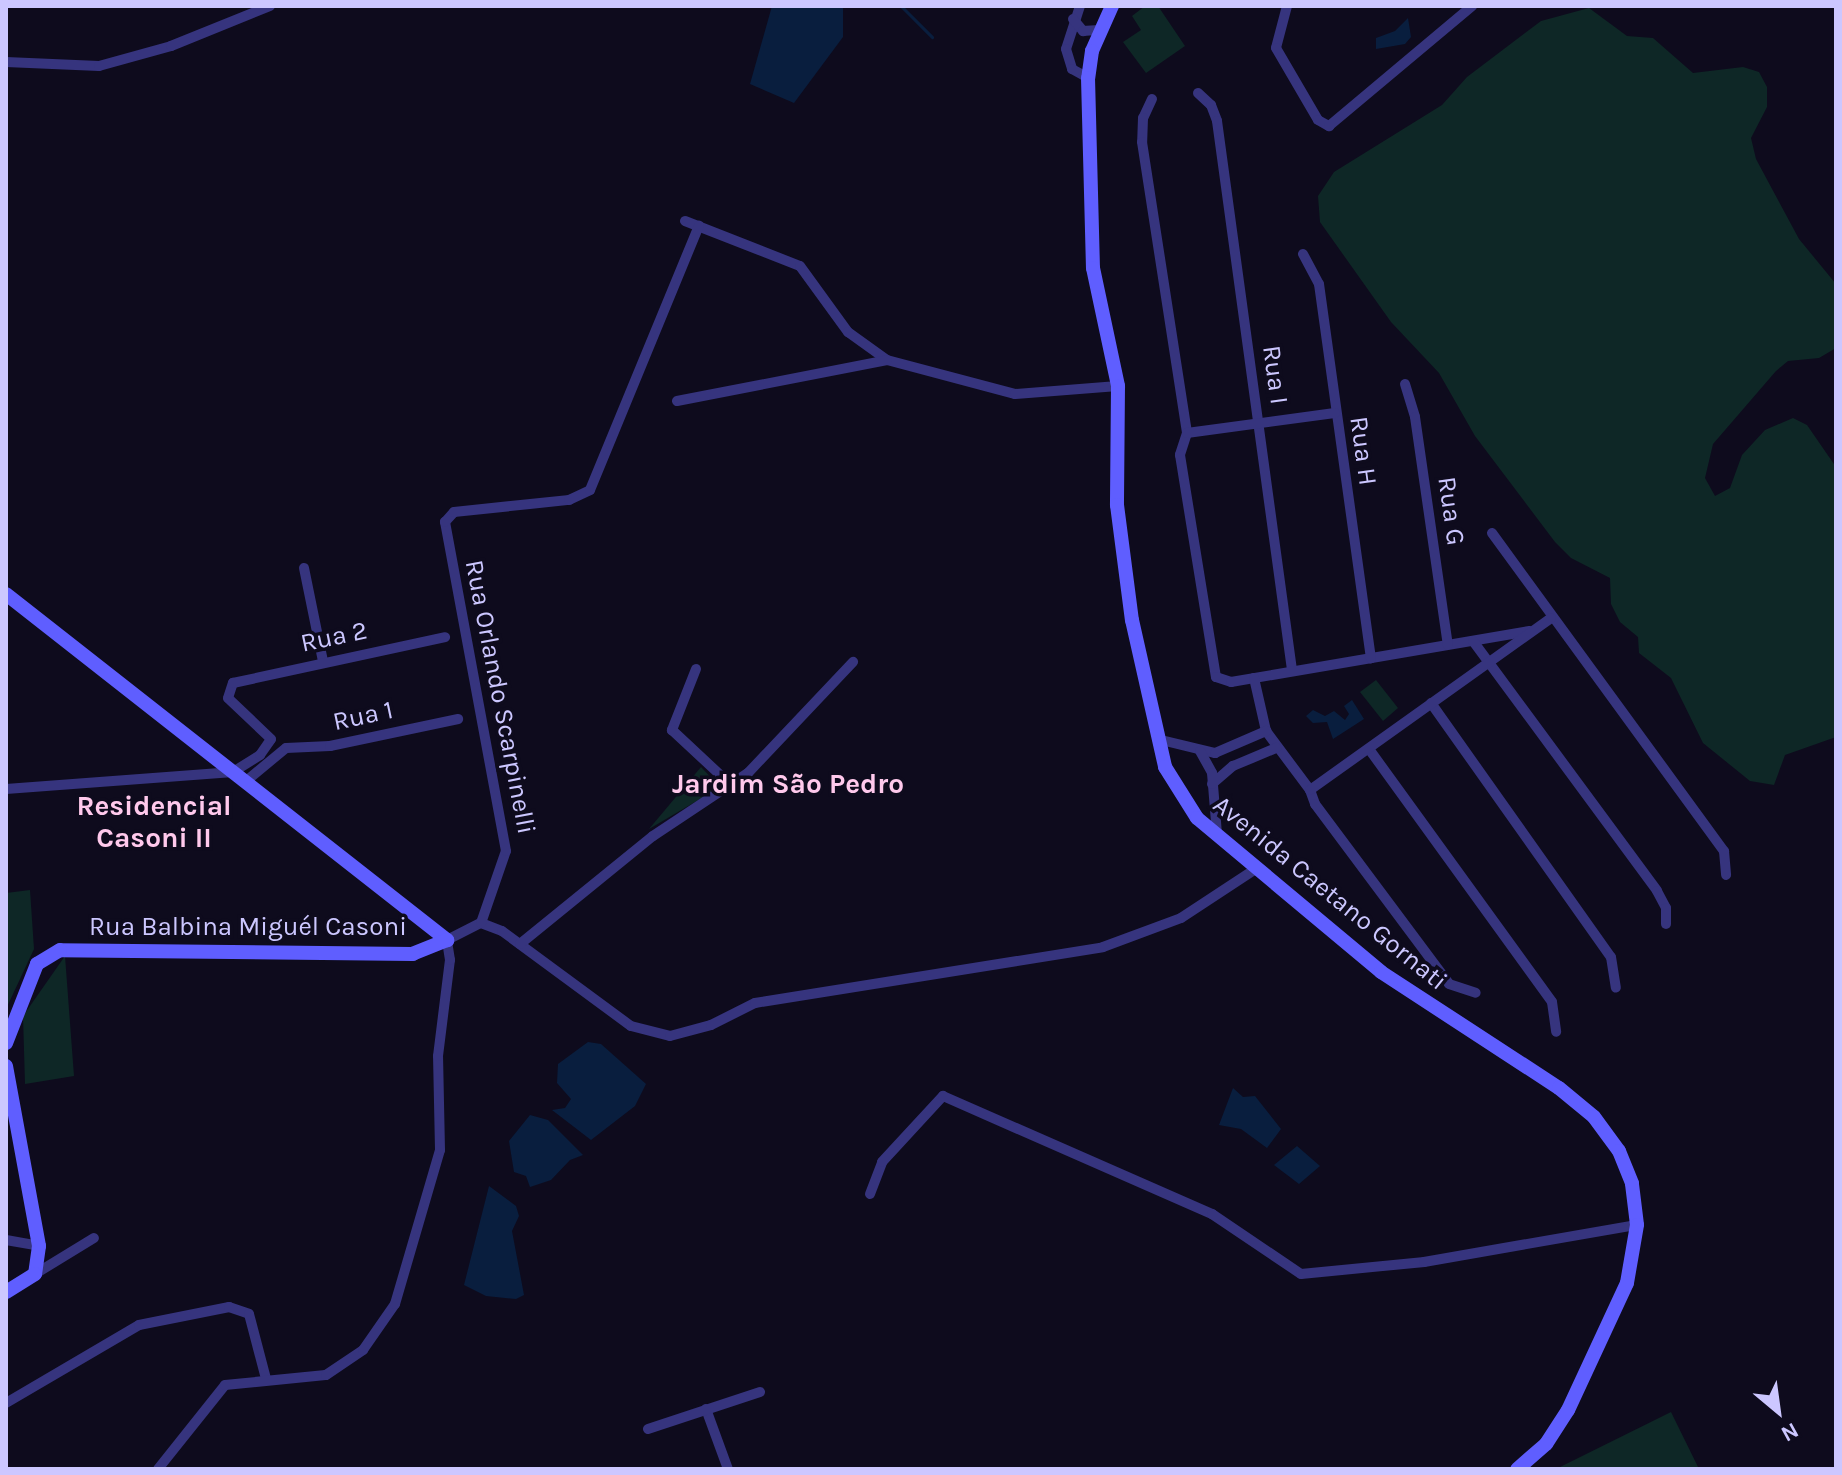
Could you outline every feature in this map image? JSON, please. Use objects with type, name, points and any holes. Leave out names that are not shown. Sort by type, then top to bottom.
[{"type":"main road","name":"Avenida Caetano Gornati","points":[[1112,6],[1099,30],[1088,78],[1093,268],[1118,386],[1117,505],[1132,620],[1157,739],[1182,799],[1217,836],[1381,972],[1559,1088],[1594,1117],[1619,1151],[1632,1184],[1637,1225],[1627,1283],[1568,1410],[1546,1444],[1517,1469]]},
{"type":"main road","points":[[7,596],[447,940]]},
{"type":"main road","name":"Rua Balbina Miguél Casoni","points":[[6,1043],[24,986],[48,955],[84,949],[413,954],[447,940]]},
{"type":"main road","points":[[6,1066],[8,1096],[39,1246],[35,1274],[6,1292]]},
{"type":"street","points":[[6,62],[99,66],[171,46],[270,6]]},
{"type":"street","points":[[1080,6],[1067,34],[1069,64],[1088,78]]},
{"type":"street","points":[[1287,6],[1276,48],[1318,120],[1329,126],[1472,6]]},
{"type":"street","points":[[1073,19],[1083,31],[1099,30]]},
{"type":"street","name":"Rua I","points":[[1198,93],[1211,105],[1217,121],[1292,670]]},
{"type":"street","points":[[1152,99],[1143,118],[1142,142],[1187,433],[1180,455],[1211,667],[1222,681],[1254,678],[1530,631]]},
{"type":"street","points":[[685,221],[800,266],[848,332],[887,360],[1015,394],[1118,386]]},
{"type":"street","name":"Rua Orlando Scarpinelli","points":[[481,923],[503,872],[504,827],[445,522],[454,512],[569,500],[590,490],[699,226]]},
{"type":"street","name":"Rua H","points":[[1303,254],[1319,284],[1371,658]]},
{"type":"street","points":[[677,401],[887,360]]},
{"type":"street","name":"Rua G","points":[[1405,384],[1415,417],[1448,645]]},
{"type":"street","points":[[1187,433],[1335,413]]},
{"type":"street","points":[[1492,533],[1551,618],[1724,851],[1726,875]]},
{"type":"street","points":[[304,568],[323,661]]},
{"type":"street","points":[[1310,790],[1551,618]]},
{"type":"street","name":"Rua 2","points":[[270,742],[228,698],[233,683],[323,661],[445,637]]},
{"type":"street","points":[[1473,641],[1657,891],[1666,908],[1666,924]]},
{"type":"street","points":[[520,944],[653,836],[732,786],[853,662]]},
{"type":"street","points":[[696,669],[672,730],[732,786]]},
{"type":"street","points":[[1254,678],[1266,731],[1310,790],[1315,804],[1449,984],[1476,993]]},
{"type":"street","points":[[1431,703],[1611,957],[1616,988]]},
{"type":"street","name":"Rua 1","points":[[282,751],[330,746],[458,719]]},
{"type":"street","points":[[1157,739],[1215,753],[1266,731]]},
{"type":"street","points":[[6,789],[233,772],[270,742],[282,751],[246,781]]},
{"type":"street","points":[[1212,784],[1233,766],[1276,748]]},
{"type":"street","points":[[1369,749],[1552,1002],[1556,1032]]},
{"type":"street","points":[[1200,751],[1212,784],[1217,836]]},
{"type":"street","points":[[158,1469],[225,1385],[266,1379],[303,1380],[345,1364],[380,1331],[395,1304],[440,1150],[438,1056],[450,960],[447,940],[481,923],[520,944],[631,1026],[670,1036],[711,1025],[755,1003],[1103,947],[1181,918],[1257,868]]},
{"type":"street","points":[[870,1194],[882,1162],[943,1096],[1212,1214],[1301,1274],[1424,1262],[1637,1225]]},
{"type":"street","points":[[35,1274],[94,1238]]},
{"type":"street","points":[[6,1240],[39,1246]]},
{"type":"street","points":[[6,1403],[139,1325],[229,1307],[249,1314],[266,1379]]},
{"type":"street","points":[[648,1429],[760,1392]]},
{"type":"street","points":[[706,1409],[728,1469]]},
{"type":"green space","points":[[1145,6],[1158,6],[1185,46],[1146,73],[1123,42],[1141,30],[1132,16]]},
{"type":"green space","points":[[1589,8],[1627,36],[1653,38],[1693,73],[1743,67],[1759,72],[1767,87],[1767,107],[1751,138],[1756,159],[1799,239],[1836,284],[1836,348],[1819,358],[1788,361],[1776,371],[1713,444],[1705,478],[1715,496],[1730,488],[1742,455],[1765,430],[1793,418],[1807,425],[1836,467],[1836,737],[1785,755],[1774,785],[1750,781],[1703,743],[1671,678],[1639,653],[1638,637],[1620,622],[1611,604],[1610,578],[1571,558],[1555,542],[1475,436],[1439,373],[1391,322],[1320,222],[1318,196],[1334,172],[1442,105],[1467,77],[1541,21]]},
{"type":"green space","points":[[1376,680],[1398,708],[1383,721],[1360,692]]},
{"type":"green space","points":[[701,767],[718,785],[712,792],[649,829]]},
{"type":"green space","points":[[30,890],[34,949],[6,1009],[6,893]]},
{"type":"green space","points":[[65,956],[74,1076],[25,1084],[23,1016]]},
{"type":"green space","points":[[1671,1412],[1699,1469],[1556,1469]]},
{"type":"water","points":[[772,6],[843,6],[843,37],[794,103],[750,84]]},
{"type":"water","points":[[1408,18],[1411,37],[1405,44],[1376,49],[1376,38],[1395,31]]},
{"type":"water","points":[[1352,700],[1364,719],[1333,739],[1327,722],[1313,723],[1306,716],[1313,710],[1325,716],[1334,711],[1345,720],[1349,714],[1344,706]]},
{"type":"water","points":[[588,1042],[601,1044],[646,1084],[635,1106],[591,1140],[552,1110],[565,1108],[571,1099],[557,1083],[558,1064]]},
{"type":"water","points":[[1233,1088],[1243,1097],[1255,1096],[1281,1129],[1267,1148],[1241,1129],[1219,1125]]},
{"type":"water","points":[[530,1115],[548,1120],[583,1155],[570,1160],[551,1180],[530,1187],[526,1176],[514,1172],[509,1141]]},
{"type":"water","points":[[1297,1146],[1320,1166],[1299,1184],[1274,1165]]},
{"type":"water","points":[[489,1186],[516,1206],[519,1216],[512,1231],[524,1295],[516,1299],[486,1296],[464,1285]]},
{"type":"waterway","points":[[901,6],[932,37]]},
{"type":"district","name":"Jardim São Pedro","points":[[788,784]]},
{"type":"district","name":"Residencial Casoni II","points":[[154,822]]}]
